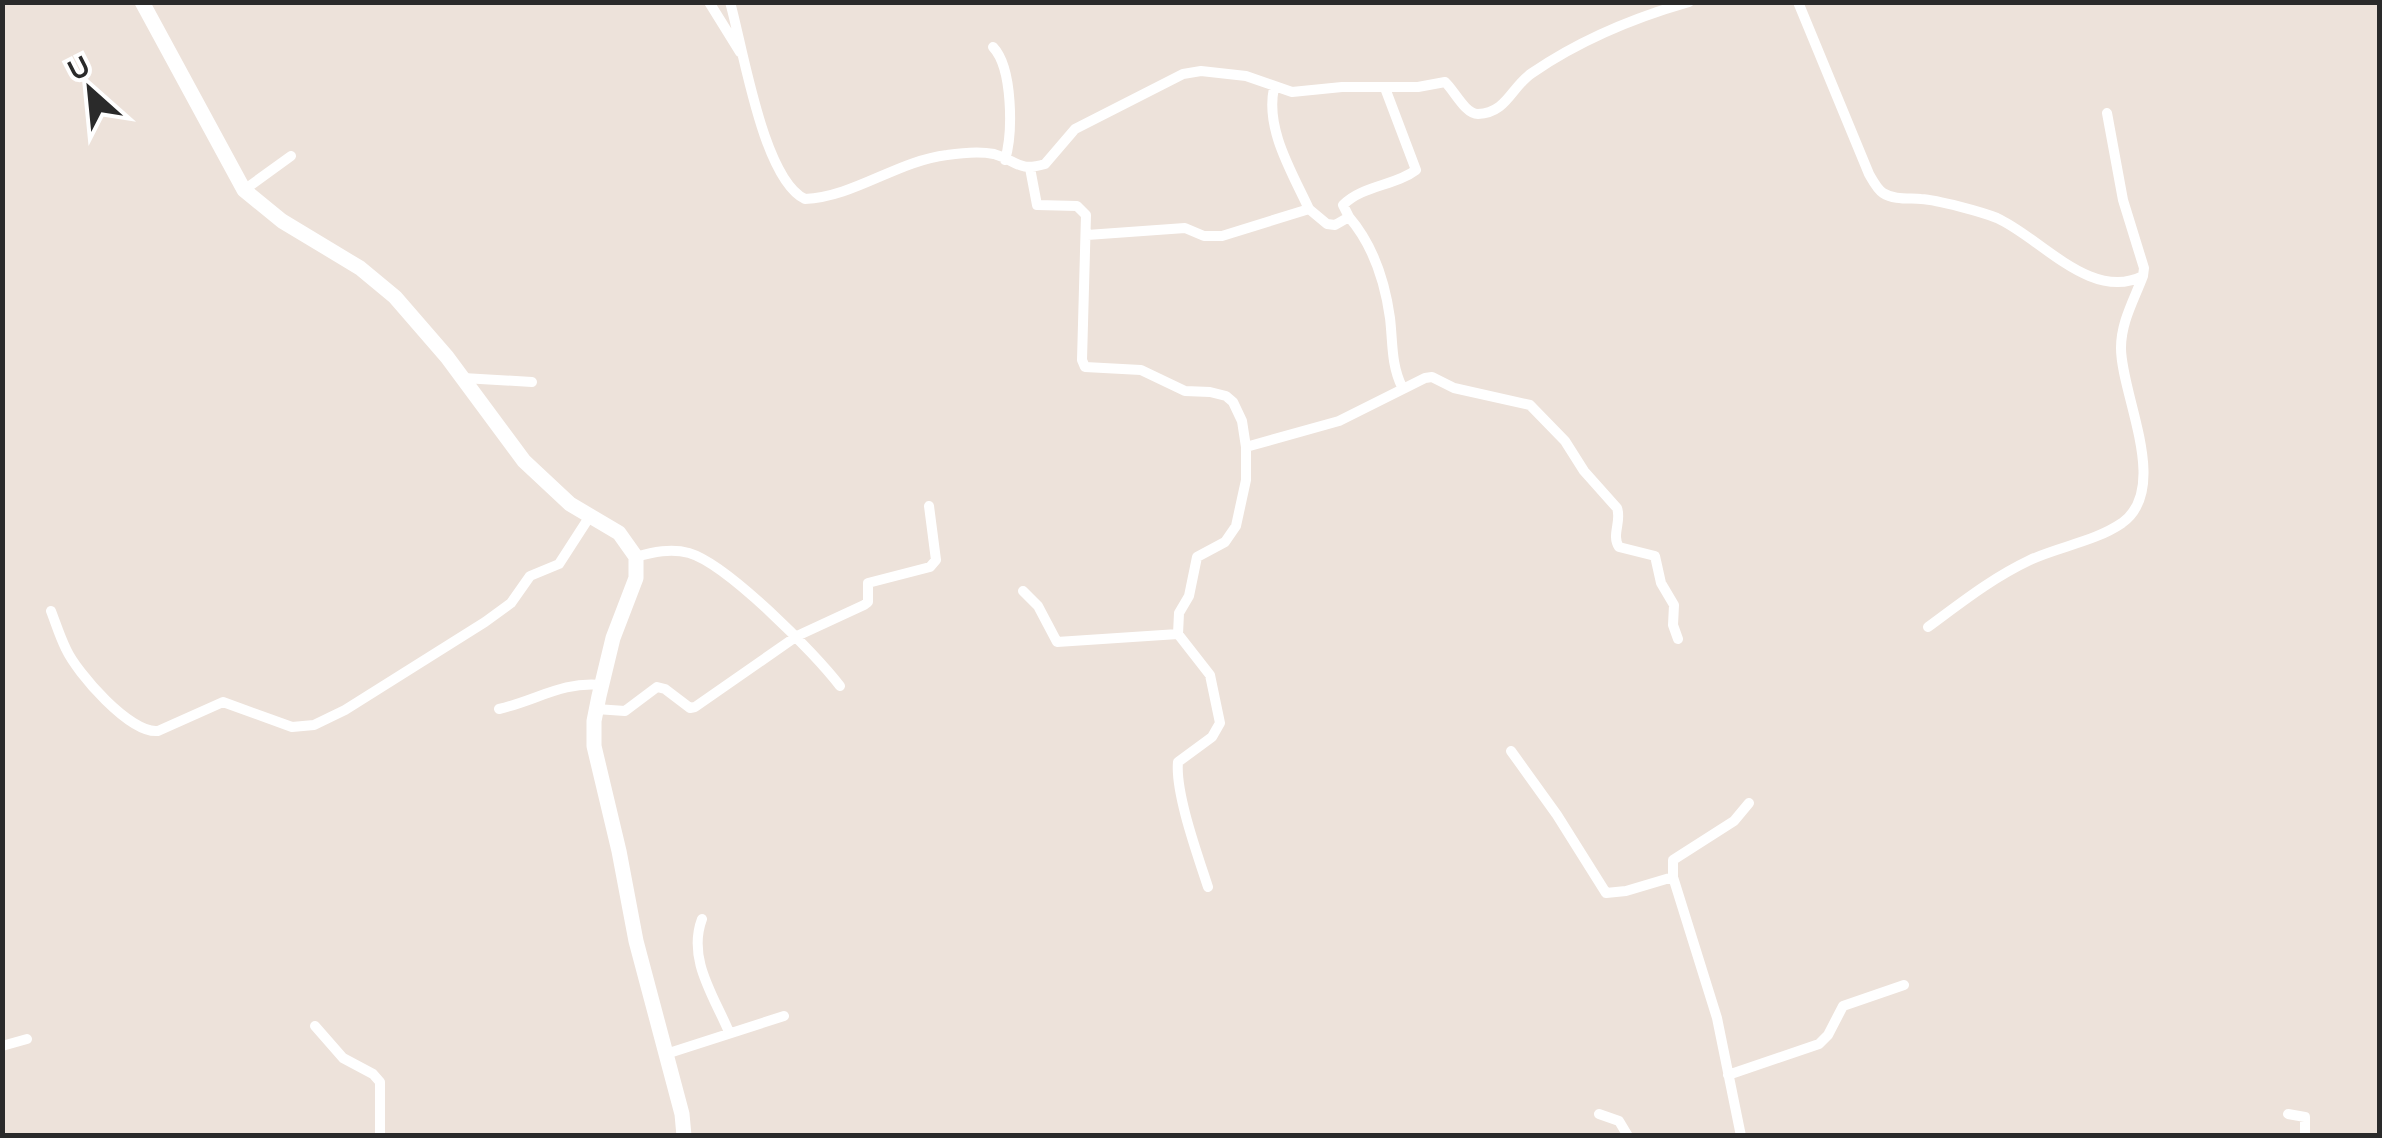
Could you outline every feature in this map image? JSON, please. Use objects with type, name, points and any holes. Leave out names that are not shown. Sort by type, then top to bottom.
[{"type":"street","points":[[142,2],[244,190],[282,222],[360,268],[395,296],[524,460],[570,504],[620,533],[636,558],[636,578],[618,622],[596,709],[594,746],[636,942],[684,1136]]},
{"type":"street","points":[[709,2],[746,62]]},
{"type":"street","points":[[730,2],[771,154],[788,186],[805,199],[841,191],[926,158],[981,153],[995,154],[1030,168],[1045,164],[1075,129],[1183,74],[1246,76],[1292,92],[1446,82],[1470,112],[1478,114],[1501,108],[1529,75],[1586,41],[1626,22],[1689,2]]},
{"type":"street","points":[[1798,2],[1869,174],[1884,193],[1895,198],[1926,199],[1996,218],[2066,263],[2105,282],[2122,284],[2143,276]]},
{"type":"street","points":[[993,46],[1003,60],[1011,124],[1005,160]]},
{"type":"street","points":[[1274,88],[1272,113],[1279,143],[1309,209],[1327,224],[1335,225],[1350,217]]},
{"type":"street","points":[[1385,88],[1416,170],[1351,197],[1343,205],[1378,267],[1389,313],[1393,368],[1402,388]]},
{"type":"street","points":[[1928,626],[1994,578],[2125,521],[2142,490],[2141,447],[2121,343],[2125,319],[2143,276],[2143,257],[2123,200],[2107,113]]},
{"type":"street","points":[[244,190],[291,156]]},
{"type":"street","points":[[1030,168],[1038,206],[1081,208],[1087,220],[1082,360],[1086,367],[1141,370],[1184,392],[1226,396],[1242,421],[1246,480],[1238,502],[1236,526],[1225,542],[1197,557],[1189,596],[1179,612],[1178,634],[1210,675],[1220,722],[1212,736],[1178,762],[1177,769],[1184,808],[1208,887]]},
{"type":"street","points":[[1086,235],[1185,228],[1204,236],[1222,236],[1309,209]]},
{"type":"street","points":[[1246,447],[1339,420],[1432,377],[1454,388],[1509,399],[1535,409],[1617,508],[1620,515],[1616,544],[1626,551],[1655,556],[1661,583],[1675,608],[1673,625],[1678,639]]},
{"type":"street","points":[[463,378],[532,382]]},
{"type":"street","points":[[596,709],[625,712],[657,687],[687,706],[696,707],[797,636],[864,605],[868,602],[868,582],[934,564],[930,506]]},
{"type":"street","points":[[52,611],[75,663],[118,714],[148,732],[158,732],[224,702],[292,727],[303,727],[346,710],[379,691],[507,606],[530,576],[565,558],[590,516]]},
{"type":"street","points":[[636,558],[671,550],[692,554],[718,568],[797,636],[840,686]]},
{"type":"street","points":[[1023,592],[1038,606],[1057,642],[1178,634]]},
{"type":"street","points":[[499,708],[526,703],[562,686],[602,684]]},
{"type":"street","points":[[1511,751],[1606,893],[1673,877]]},
{"type":"street","points":[[1741,1136],[1717,1018],[1673,877],[1672,860],[1734,821],[1750,803]]},
{"type":"street","points":[[702,920],[697,934],[698,963],[729,1032]]},
{"type":"street","points":[[1728,1075],[1818,1044],[1828,1035],[1843,1006],[1904,985]]},
{"type":"street","points":[[666,1054],[784,1016]]},
{"type":"street","points":[[314,1026],[342,1058],[373,1074],[380,1082],[380,1136]]},
{"type":"street","points":[[2,1046],[27,1039]]},
{"type":"street","points":[[1600,1114],[1619,1121],[1628,1136]]},
{"type":"street","points":[[2288,1114],[2305,1116],[2306,1136]]}]
